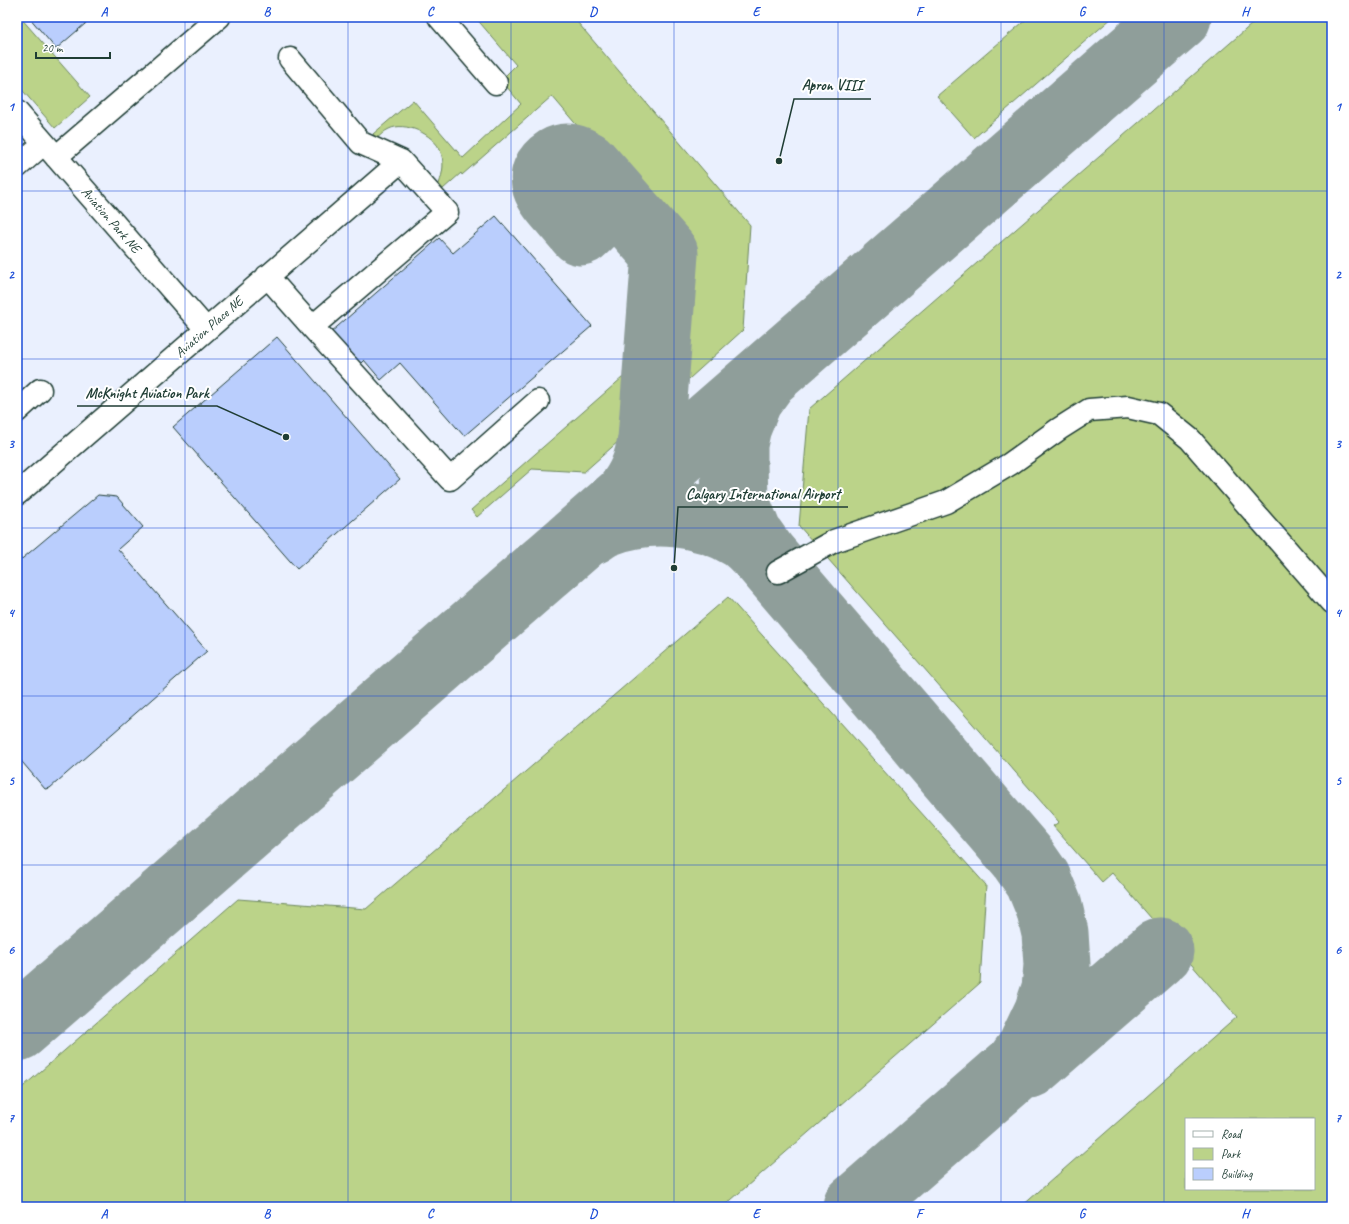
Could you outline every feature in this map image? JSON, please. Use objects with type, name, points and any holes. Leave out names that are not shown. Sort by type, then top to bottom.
[{"type":"street","points":[[17,167],[50,150],[219,17]]},
{"type":"street","points":[[439,17],[496,82]]},
{"type":"street","points":[[290,59],[361,143],[400,161],[447,212],[312,327]]},
{"type":"street","name":"Aviation Park NE","points":[[17,112],[206,329]]},
{"type":"street","name":"Aviation Place NE","points":[[17,494],[400,161]]},
{"type":"street","points":[[267,276],[450,479],[538,401]]},
{"type":"street","points":[[17,411],[40,390]]},
{"type":"street","points":[[778,572],[834,541],[946,502],[1010,464],[1059,429],[1089,410],[1128,407],[1159,414],[1190,439],[1332,602]]},
{"type":"shaded area","points":[[17,17],[1332,17],[1332,1207],[17,1207]]},
{"type":"green space","points":[[17,17],[20,17],[90,97],[55,128],[17,84]]},
{"type":"green space","points":[[475,17],[573,17],[750,225],[743,330],[679,388],[672,379],[683,251],[552,96],[462,175],[461,173],[443,189],[439,184],[443,167],[442,154],[436,144],[425,134],[410,128],[395,127],[384,132],[376,139],[373,134],[413,100],[463,158],[521,104],[501,80],[516,65]]},
{"type":"green space","points":[[1029,17],[1113,17],[974,138],[937,96]]},
{"type":"green space","points":[[1260,17],[1332,17],[1332,1207],[1021,1207],[1237,1017],[1112,873],[1102,882],[1053,826],[1059,822],[799,526],[809,409]]},
{"type":"green space","points":[[639,363],[638,424],[584,472],[532,469],[477,517],[471,510]]},
{"type":"green space","points":[[728,597],[986,885],[980,983],[723,1207],[17,1207],[17,1092],[238,899],[366,909]]},
{"type":"building","points":[[29,17],[93,17],[56,49]]},
{"type":"building","points":[[496,216],[592,326],[464,436],[400,363],[381,380],[364,360],[359,365],[330,333],[439,238],[453,253]]},
{"type":"building","points":[[277,337],[400,479],[297,569],[173,427]]},
{"type":"building","points":[[98,495],[117,497],[143,527],[118,549],[207,651],[50,788],[45,789],[17,756],[17,563]]},
{"type":"taxiway","points":[[17,1028],[1178,17]]},
{"type":"taxiway","points":[[626,211],[617,206],[611,207],[581,232],[548,192],[545,186],[545,172],[557,160],[564,157],[575,159],[586,164],[665,254],[651,439],[648,456],[643,471],[626,498]]},
{"type":"taxiway","points":[[762,381],[749,399],[738,426],[734,444],[735,500],[749,535],[764,556],[1022,857],[1038,880],[1049,907],[1055,933],[1057,965],[1055,989],[1047,1013],[1030,1049],[1018,1066],[856,1207]]},
{"type":"taxiway","points":[[590,532],[604,524],[640,514],[676,514],[712,521],[728,528],[747,539],[764,556]]},
{"type":"taxiway","points":[[1029,1065],[1160,951]]},
{"type":"place","name":"Apron VIII","points":[[779,161]]},
{"type":"place","name":"McKnight Aviation Park","points":[[286,437]]},
{"type":"place","name":"Calgary International Airport","points":[[674,568]]}]
